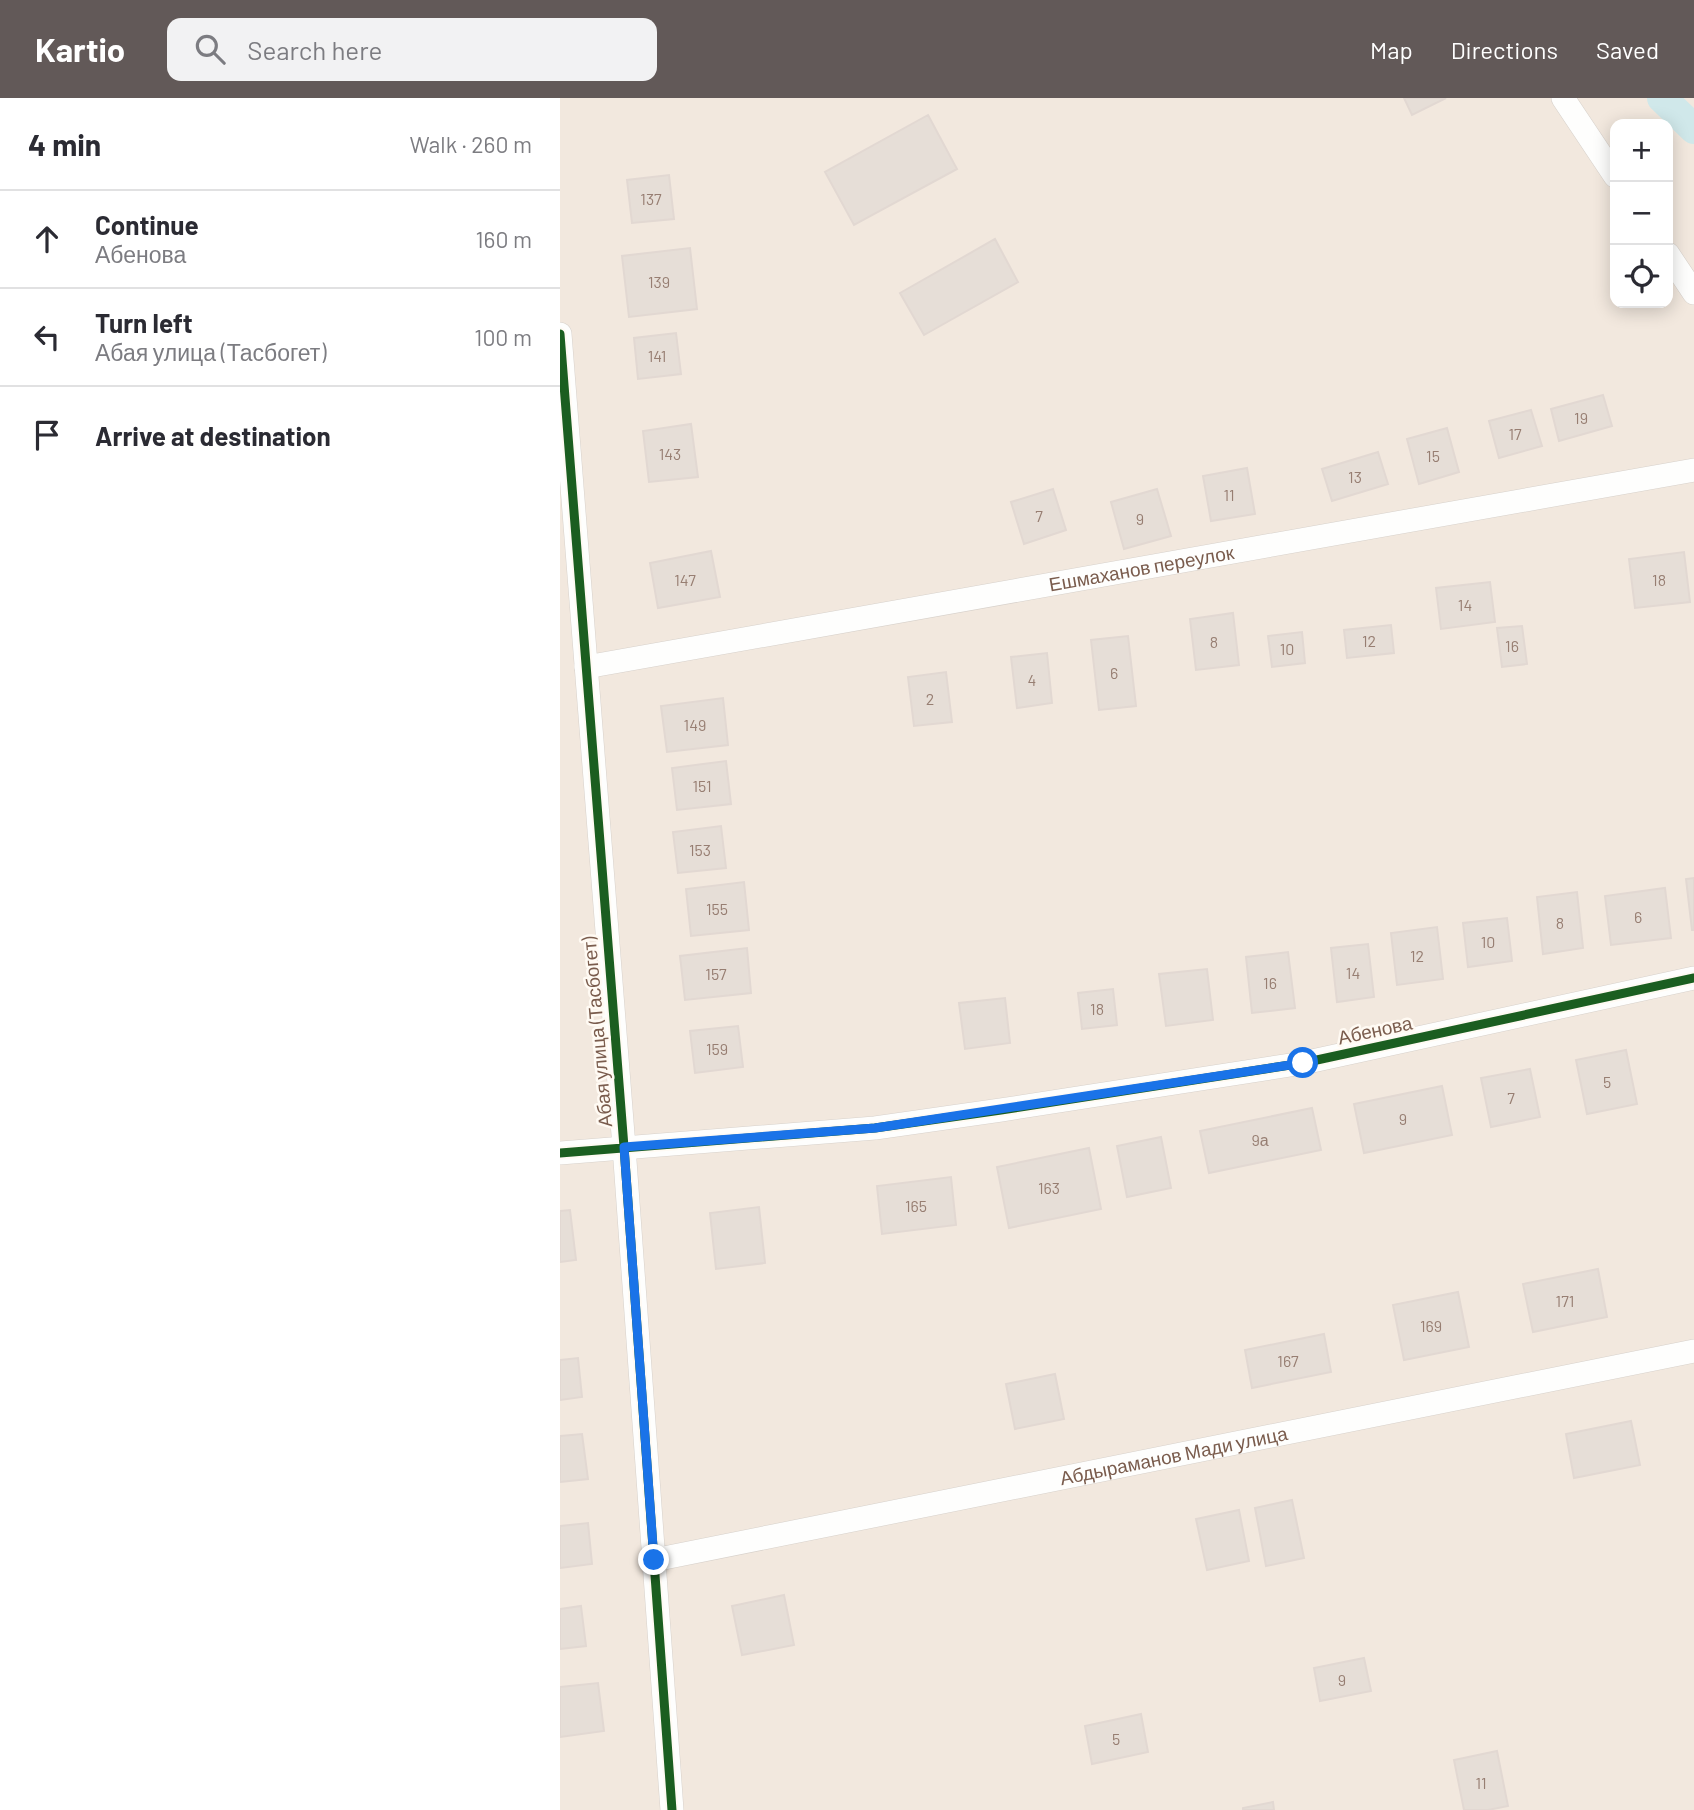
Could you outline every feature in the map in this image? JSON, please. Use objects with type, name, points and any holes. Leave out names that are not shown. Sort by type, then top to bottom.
[{"type":"street","points":[[1563,98],[1610,168]]},
{"type":"street","points":[[1673,262],[1694,293]]},
{"type":"street","name":"Абая улица (Тасбогет)","points":[[560,334],[624,1147],[672,1810]]},
{"type":"street","name":"Ешмаханов переулок","points":[[586,667],[1694,470]]},
{"type":"street","name":"Абенова","points":[[560,1153],[875,1128],[1303,1063],[1694,978]]},
{"type":"street","name":"Абдыраманов Мади улица","points":[[654,1560],[1694,1351]]},
{"type":"shaded area","points":[[560,98],[1694,98],[1694,1810],[560,1810]]},
{"type":"building","points":[[1404,98],[1446,98],[1412,115]]},
{"type":"building","points":[[928,115],[957,169],[854,225],[825,172]]},
{"type":"building","points":[[669,175],[674,219],[632,223],[627,180]]},
{"type":"building","points":[[995,239],[1018,282],[924,335],[900,293]]},
{"type":"building","points":[[690,248],[697,309],[629,317],[622,256]]},
{"type":"building","points":[[676,333],[681,374],[638,379],[634,338]]},
{"type":"building","points":[[1603,395],[1612,426],[1559,441],[1551,409]]},
{"type":"building","points":[[1531,410],[1542,446],[1499,458],[1489,421]]},
{"type":"building","points":[[691,424],[698,477],[649,482],[643,431]]},
{"type":"building","points":[[1447,428],[1459,472],[1419,484],[1407,439]]},
{"type":"building","points":[[1378,452],[1388,484],[1332,501],[1322,469]]},
{"type":"building","points":[[1247,468],[1255,514],[1211,521],[1203,476]]},
{"type":"building","points":[[1053,489],[1066,530],[1024,544],[1011,502]]},
{"type":"building","points":[[1157,489],[1171,536],[1124,549],[1111,502]]},
{"type":"building","points":[[711,551],[720,597],[658,608],[650,563]]},
{"type":"building","points":[[1684,552],[1690,602],[1635,608],[1629,559]]},
{"type":"building","points":[[1490,582],[1495,622],[1441,629],[1436,588]]},
{"type":"building","points":[[1233,613],[1239,665],[1196,670],[1190,619]]},
{"type":"building","points":[[1391,625],[1394,653],[1347,658],[1344,630]]},
{"type":"building","points":[[1522,626],[1527,664],[1502,667],[1497,628]]},
{"type":"building","points":[[1302,632],[1305,663],[1272,667],[1268,636]]},
{"type":"building","points":[[1128,636],[1136,706],[1099,710],[1091,640]]},
{"type":"building","points":[[1047,653],[1052,703],[1017,708],[1011,657]]},
{"type":"building","points":[[946,672],[952,722],[914,726],[908,677]]},
{"type":"building","points":[[723,698],[728,745],[667,752],[661,706]]},
{"type":"building","points":[[726,761],[731,804],[677,810],[672,768]]},
{"type":"building","points":[[721,826],[726,868],[678,873],[673,832]]},
{"type":"building","points":[[1694,878],[1694,930],[1692,930],[1686,879]]},
{"type":"building","points":[[744,882],[749,930],[691,936],[686,889]]},
{"type":"building","points":[[1665,888],[1671,938],[1611,945],[1605,896]]},
{"type":"building","points":[[1577,892],[1583,948],[1543,954],[1537,897]]},
{"type":"building","points":[[1507,918],[1512,961],[1468,967],[1463,923]]},
{"type":"building","points":[[1437,927],[1443,979],[1397,985],[1391,933]]},
{"type":"building","points":[[1368,944],[1374,997],[1337,1002],[1331,948]]},
{"type":"building","points":[[747,948],[751,993],[685,1000],[680,956]]},
{"type":"building","points":[[1288,952],[1295,1008],[1252,1013],[1246,957]]},
{"type":"building","points":[[1207,969],[1213,1020],[1166,1026],[1159,974]]},
{"type":"building","points":[[1113,989],[1117,1025],[1082,1029],[1078,993]]},
{"type":"building","points":[[1005,998],[1010,1043],[965,1049],[959,1003]]},
{"type":"building","points":[[738,1026],[743,1067],[695,1073],[690,1031]]},
{"type":"building","points":[[1626,1050],[1637,1104],[1587,1114],[1576,1060]]},
{"type":"building","points":[[1530,1069],[1540,1117],[1491,1127],[1481,1078]]},
{"type":"building","points":[[1442,1086],[1452,1135],[1364,1153],[1354,1104]]},
{"type":"building","points":[[1312,1108],[1321,1150],[1209,1173],[1200,1131]]},
{"type":"building","points":[[1161,1137],[1171,1188],[1127,1197],[1117,1146]]},
{"type":"building","points":[[1089,1148],[1101,1209],[1009,1228],[997,1167]]},
{"type":"building","points":[[951,1177],[956,1225],[882,1234],[877,1186]]},
{"type":"building","points":[[759,1207],[765,1263],[716,1269],[710,1213]]},
{"type":"building","points":[[570,1210],[576,1260],[560,1262],[560,1211]]},
{"type":"building","points":[[1598,1269],[1607,1317],[1533,1332],[1523,1284]]},
{"type":"building","points":[[1458,1292],[1469,1347],[1404,1360],[1393,1305]]},
{"type":"building","points":[[1324,1334],[1331,1372],[1252,1388],[1245,1350]]},
{"type":"building","points":[[578,1358],[582,1397],[560,1400],[560,1360]]},
{"type":"building","points":[[1055,1374],[1064,1419],[1015,1429],[1006,1384]]},
{"type":"building","points":[[1631,1421],[1640,1465],[1574,1478],[1566,1434]]},
{"type":"building","points":[[582,1434],[588,1479],[560,1482],[560,1436]]},
{"type":"building","points":[[1292,1500],[1304,1558],[1266,1566],[1255,1508]]},
{"type":"building","points":[[1239,1510],[1249,1561],[1207,1570],[1196,1519]]},
{"type":"building","points":[[588,1523],[592,1564],[560,1568],[560,1526]]},
{"type":"building","points":[[784,1595],[794,1645],[742,1655],[732,1606]]},
{"type":"building","points":[[581,1606],[586,1646],[560,1649],[560,1609]]},
{"type":"building","points":[[1364,1658],[1371,1691],[1320,1701],[1314,1668]]},
{"type":"building","points":[[598,1683],[604,1731],[560,1737],[560,1687]]},
{"type":"building","points":[[1141,1714],[1148,1752],[1092,1764],[1085,1726]]},
{"type":"building","points":[[1497,1751],[1508,1806],[1488,1810],[1464,1810],[1454,1760]]},
{"type":"building","points":[[1273,1802],[1274,1810],[1243,1810],[1243,1808]]},
{"type":"waterway","points":[[1662,98],[1694,129]]},
{"type":"cycle path","points":[[560,334],[624,1147],[672,1810]]},
{"type":"cycle path","points":[[560,1153],[875,1128],[1001,1110],[1303,1063],[1694,978]]},
{"type":"route","points":[[654,1560],[624,1147],[875,1128],[1303,1063]]}]
